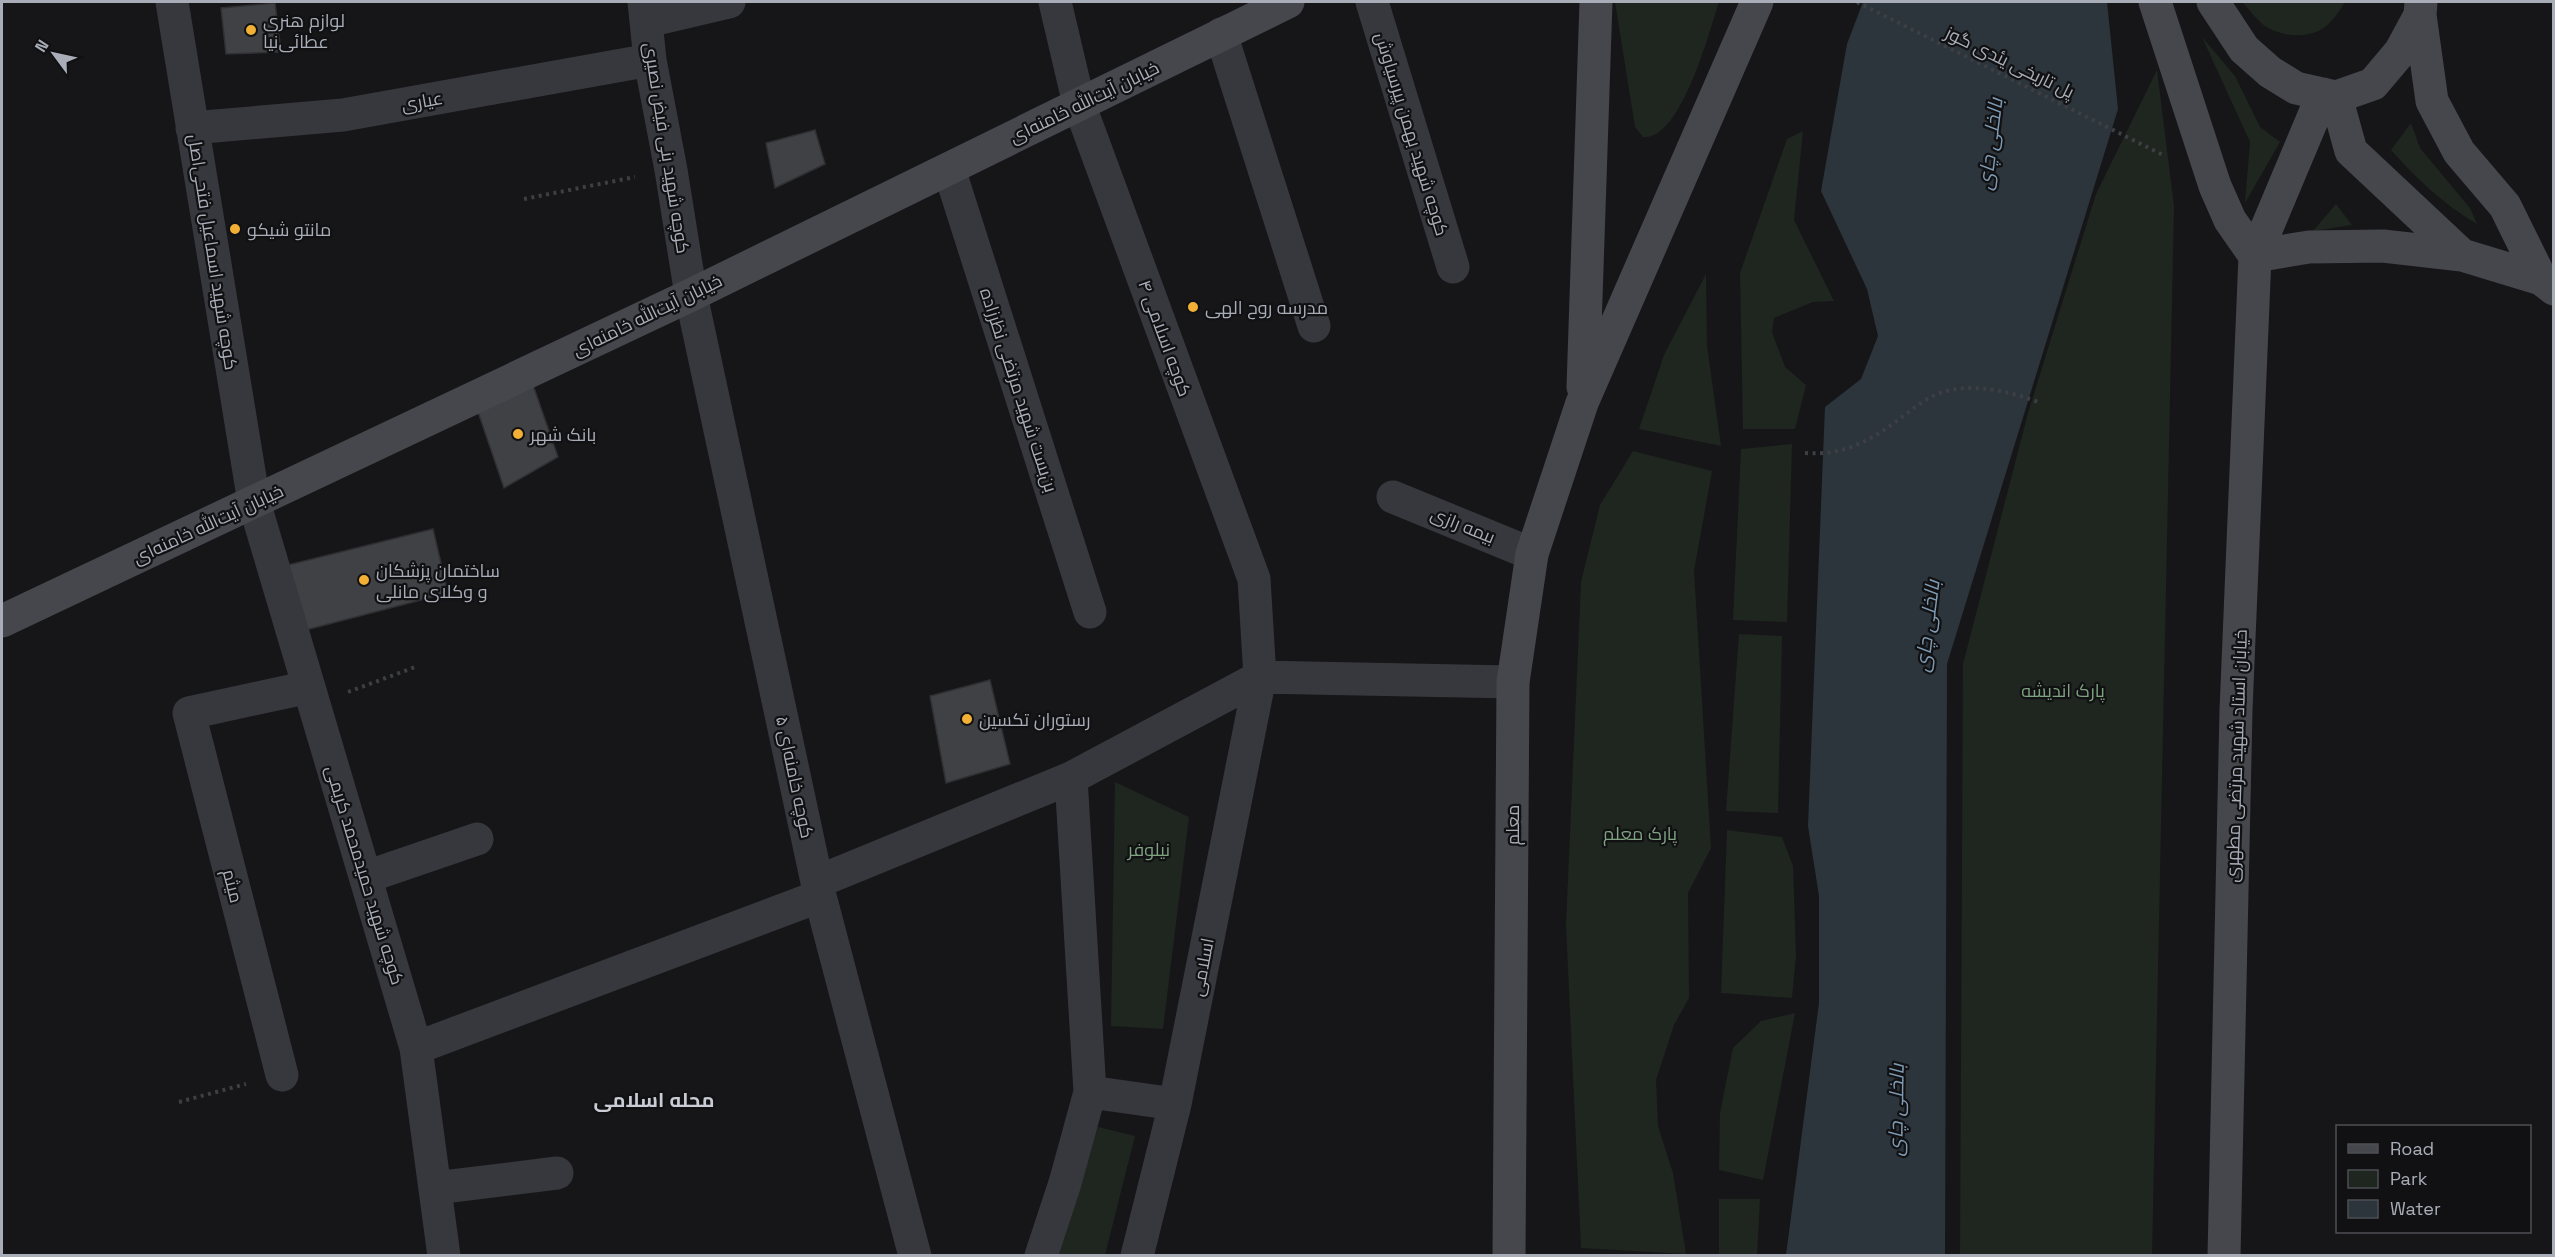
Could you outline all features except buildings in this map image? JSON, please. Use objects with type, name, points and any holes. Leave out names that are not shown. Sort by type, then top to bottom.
[{"type":"main road","name":"خیابان آیت‌الله خامنه‌ای","points":[[2,621],[691,295],[1288,2]]},
{"type":"main road","points":[[1582,403],[1596,2]]},
{"type":"main road","points":[[1582,403],[1757,2]]},
{"type":"main road","points":[[2155,2],[2215,186],[2230,220],[2255,256]]},
{"type":"main road","points":[[2213,2],[2244,49],[2270,72],[2296,88],[2329,95],[2373,84],[2400,52],[2420,8]]},
{"type":"main road","points":[[2420,8],[2432,101],[2459,152],[2505,206],[2547,284]]},
{"type":"main road","points":[[2255,256],[2329,95]]},
{"type":"main road","points":[[2329,95],[2351,151],[2462,255]]},
{"type":"main road","points":[[2255,256],[2309,247],[2383,246],[2462,255],[2547,284]]},
{"type":"main road","name":"خیابان استاد شهید مرتضی مطهری","points":[[2224,1256],[2236,710],[2255,256]]},
{"type":"main road","name":"معلم","points":[[1509,1256],[1514,681],[1532,554],[1582,403]]},
{"type":"street","name":"کوچه شهید اسماعیل فتحی‌اصل","points":[[172,2],[254,502]]},
{"type":"street","points":[[646,11],[729,2]]},
{"type":"street","name":"کوچه اسلامی ۴","points":[[1055,2],[1079,105],[1254,579],[1260,677]]},
{"type":"street","name":"کوچه شهید بهمن پیرسیاوش","points":[[1372,2],[1453,267]]},
{"type":"street","name":"کوچه شهید بنی فیض نصیری","points":[[646,11],[650,60],[691,295]]},
{"type":"street","points":[[1221,34],[1314,326]]},
{"type":"street","name":"عیاری","points":[[192,128],[344,115],[650,60]]},
{"type":"street","name":"بن‌بست شهید مرتضی نظرزاده","points":[[949,169],[1090,612]]},
{"type":"street","name":"کوچه خامنه‌ای ۵","points":[[691,295],[819,889],[915,1256]]},
{"type":"street","name":"بیمه رازی","points":[[1393,497],[1532,554]]},
{"type":"street","name":"کوچه شهید حمیدمحمد کریمی","points":[[254,502],[416,1048],[444,1256]]},
{"type":"street","points":[[416,1048],[819,889],[1071,778],[1260,677],[1514,681]]},
{"type":"street","name":"اسلامی","points":[[1137,1256],[1175,1104],[1260,677]]},
{"type":"street","name":"میثم","points":[[282,1075],[189,713],[311,696]]},
{"type":"street","points":[[1041,1256],[1065,1183],[1090,1092],[1071,778]]},
{"type":"street","points":[[366,877],[477,839]]},
{"type":"street","points":[[1090,1092],[1175,1104]]},
{"type":"street","points":[[435,1188],[557,1173]]},
{"type":"path","name":"پل تاریخی یئدی گوز","points":[[1857,2],[2150,147]]},
{"type":"path","points":[[524,199],[671,170]]},
{"type":"path","points":[[1804,453],[1838,452],[1858,446],[1878,435],[1934,395],[1949,391],[1991,389],[2017,394],[2042,403]]},
{"type":"path","points":[[311,696],[418,666]]},
{"type":"path","points":[[179,1102],[282,1075]]},
{"type":"green space","points":[[1615,2],[1719,2],[1692,82],[1670,122],[1657,134],[1643,137],[1635,127]]},
{"type":"green space","points":[[2242,2],[2345,2],[2325,27],[2310,34],[2292,35],[2267,27]]},
{"type":"green space","points":[[2202,37],[2235,76],[2260,127],[2280,142],[2245,203],[2250,142]]},
{"type":"green space","name":"پارک اندیشه","points":[[2157,70],[2174,206],[2152,1255],[1960,1255],[1963,664],[2028,413],[2096,194]]},
{"type":"green space","points":[[2411,123],[2420,148],[2470,208],[2477,224],[2431,190],[2391,150]]},
{"type":"green space","points":[[1803,131],[1794,220],[1834,301],[1813,302],[1774,318],[1772,332],[1785,367],[1806,385],[1795,429],[1743,429],[1740,273],[1787,139]]},
{"type":"green space","points":[[2336,204],[2352,225],[2313,231]]},
{"type":"green space","points":[[1706,274],[1707,346],[1721,446],[1639,429],[1664,355]]},
{"type":"green space","points":[[1792,444],[1787,622],[1733,620],[1741,449]]},
{"type":"green space","name":"پارک معلم","points":[[1633,451],[1712,471],[1694,571],[1711,848],[1688,893],[1689,998],[1674,1025],[1656,1080],[1658,1126],[1673,1173],[1686,1254],[1581,1248],[1566,925],[1581,582],[1600,505]]},
{"type":"green space","name":"پارک معلم","points":[[1739,634],[1782,636],[1778,813],[1726,811]]},
{"type":"green space","name":"نیلوفر","points":[[1115,782],[1189,817],[1163,1029],[1111,1026]]},
{"type":"green space","name":"پارک معلم","points":[[1727,830],[1782,837],[1793,866],[1796,955],[1792,998],[1721,993]]},
{"type":"green space","points":[[1795,1013],[1763,1180],[1719,1170],[1720,1113],[1733,1048],[1761,1021]]},
{"type":"green space","points":[[1090,1125],[1135,1136],[1105,1255],[1056,1256]]},
{"type":"green space","points":[[1719,1199],[1760,1199],[1757,1255],[1719,1255]]},
{"type":"water","name":"بالخلی چای","points":[[1863,2],[2107,2],[2118,109],[1947,664],[1945,1255],[1786,1255],[1819,1003],[1819,896],[1808,826],[1825,407],[1861,379],[1878,336],[1867,289],[1821,191],[1847,44]]},
{"type":"place","name":"لوازم هنری عطائی‌نیا","points":[[251,30]]},
{"type":"place","name":"مانتو شیکو","points":[[235,229]]},
{"type":"place","name":"مدرسه روح الهی","points":[[1193,307]]},
{"type":"place","name":"بانک شهر","points":[[518,434]]},
{"type":"place","name":"ساختمان پزشکان و وکلای مانلی","points":[[364,580]]},
{"type":"place","name":"رستوران تکسین","points":[[967,719]]},
{"type":"district","name":"محله اسلامی","points":[[654,1100]]}]
